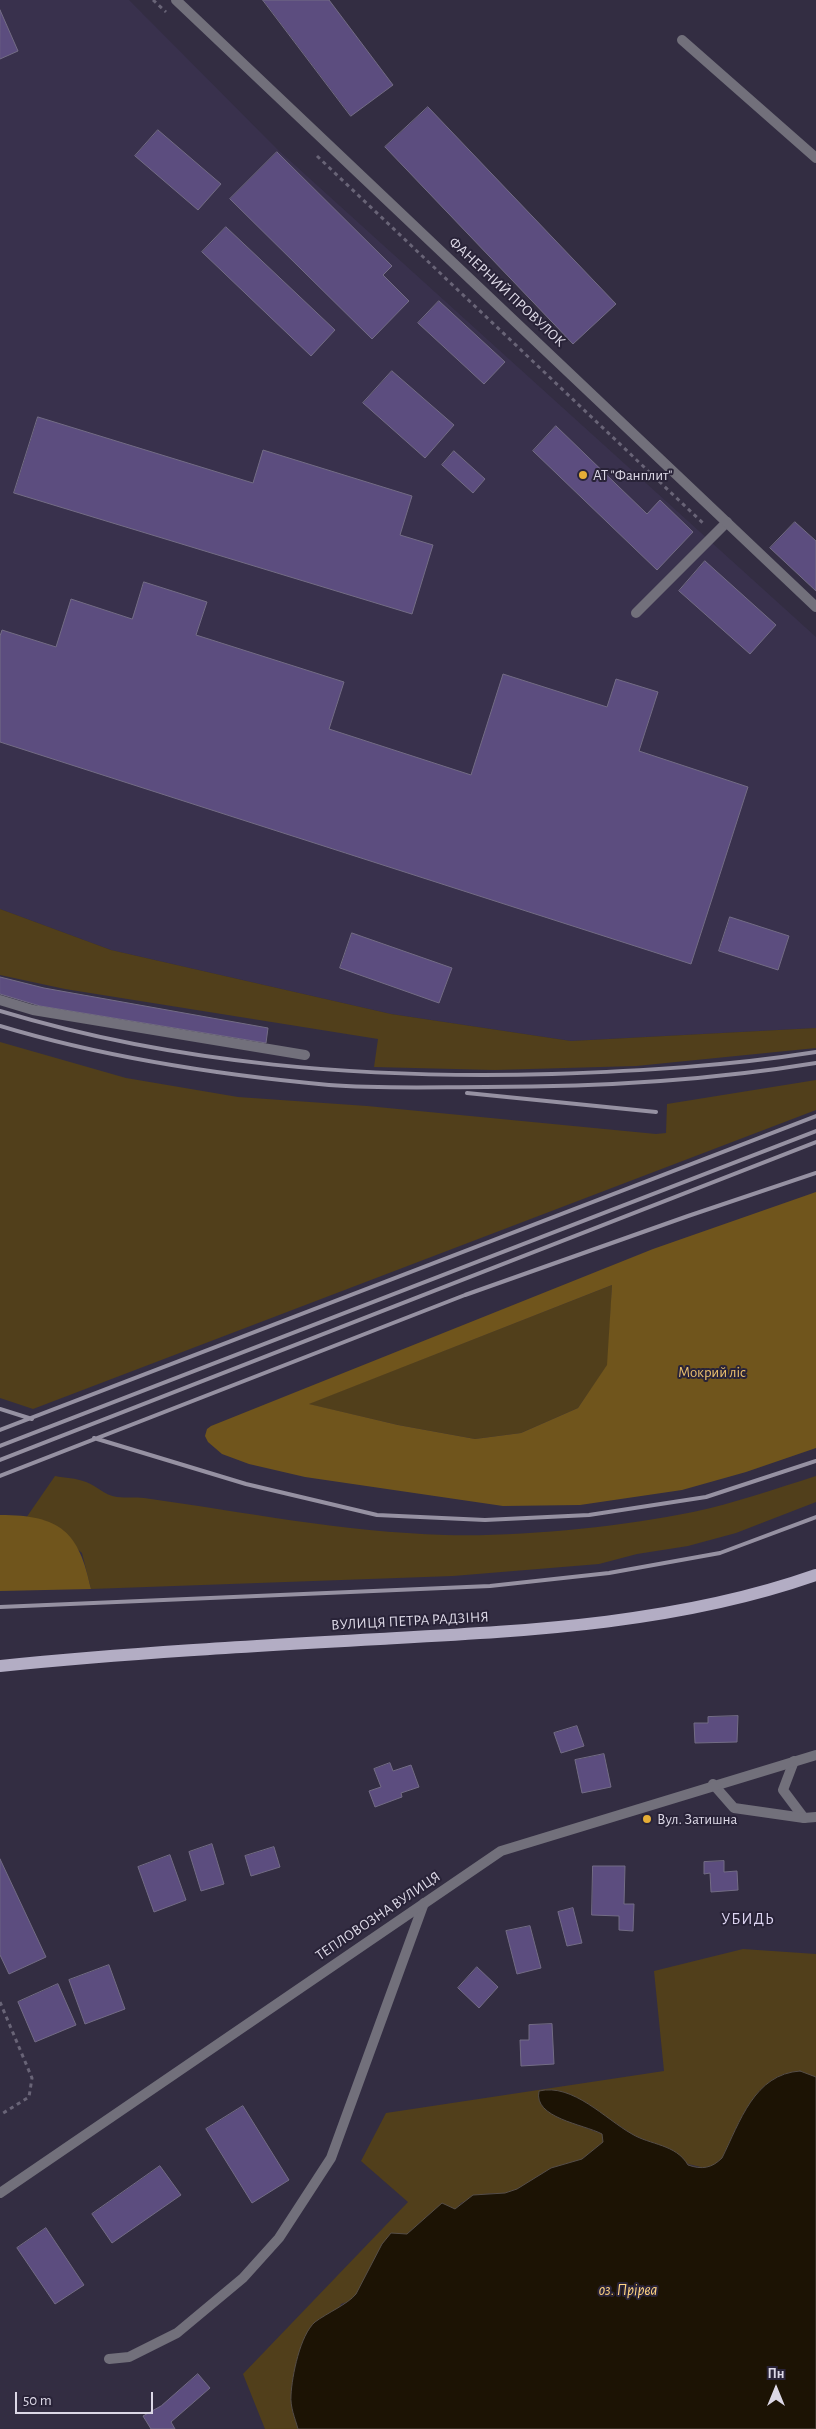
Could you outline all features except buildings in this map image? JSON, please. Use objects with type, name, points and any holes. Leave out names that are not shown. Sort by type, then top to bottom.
[{"type":"main road","name":"ВУЛИЦЯ ПЕТРА РАДЗІНЯ","points":[[0,1666],[129,1653],[473,1634],[616,1621],[710,1604],[816,1575]]},
{"type":"street","name":"ФАНЕРНИЙ ПРОВУЛОК","points":[[176,0],[816,607]]},
{"type":"street","points":[[682,40],[816,158]]},
{"type":"street","points":[[636,613],[726,522]]},
{"type":"street","points":[[0,1000],[33,1010],[305,1055]]},
{"type":"street","name":"ТЕПЛОВОЗНА ВУЛИЦЯ","points":[[0,2193],[500,1850],[713,1784],[816,1755]]},
{"type":"street","points":[[794,1761],[783,1790],[804,1818]]},
{"type":"street","points":[[713,1784],[734,1808],[804,1818],[816,1817]]},
{"type":"street","points":[[109,2359],[129,2357],[177,2333],[243,2278],[279,2238],[331,2158],[424,1903]]},
{"type":"path","points":[[153,0],[168,14]]},
{"type":"path","points":[[312,151],[714,534]]},
{"type":"path","points":[[0,2002],[32,2078],[29,2097],[0,2115]]},
{"type":"shaded area","name":"АТ \"Фанплит\"","points":[[0,0],[129,0],[277,149],[816,637],[816,1028],[571,1041],[391,1014],[111,950],[0,909]]},
{"type":"shaded area","points":[[0,909],[111,950],[391,1014],[571,1041],[816,1028],[816,1048],[636,1066],[495,1070],[374,1067],[378,1039],[65,989],[0,975]]},
{"type":"shaded area","points":[[0,1042],[126,1078],[238,1097],[367,1106],[656,1134],[666,1133],[667,1104],[816,1080],[816,1110],[33,1409],[0,1398]]},
{"type":"shaded area","points":[[612,1285],[608,1365],[578,1408],[521,1433],[475,1439],[398,1425],[308,1404]]},
{"type":"shaded area","points":[[55,1476],[82,1481],[117,1497],[144,1498],[332,1526],[445,1535],[538,1533],[633,1522],[693,1512],[755,1496],[816,1476],[816,1502],[736,1533],[688,1546],[637,1554],[599,1564],[453,1576],[91,1589],[82,1553],[46,1521],[26,1518]]},
{"type":"shaded area","points":[[743,1949],[816,1954],[816,2077],[811,2076],[713,2166],[705,2168],[688,2164],[673,2151],[633,2135],[586,2103],[566,2093],[561,2119],[602,2134],[603,2142],[582,2159],[551,2168],[517,2189],[505,2193],[482,2194],[461,2203],[455,2210],[433,2211],[407,2234],[382,2244],[357,2294],[352,2300],[341,2304],[292,2410],[298,2429],[265,2429],[243,2374],[408,2202],[361,2161],[386,2113],[664,2071],[654,1971]]},
{"type":"green space","name":"Мокрий ліс","points":[[816,1192],[816,1448],[746,1472],[682,1490],[580,1505],[503,1506],[305,1477],[249,1464],[222,1454],[208,1442],[205,1436],[207,1429],[211,1426],[653,1249]],"holes":[[[612,1285],[607,1365],[578,1408],[521,1433],[475,1439],[398,1425],[309,1404]]]},
{"type":"green space","points":[[0,1515],[38,1519],[52,1523],[64,1531],[80,1553],[91,1589],[0,1591]]},
{"type":"water","name":"оз. Прірва","points":[[800,2071],[816,2077],[816,2429],[298,2429],[292,2408],[291,2395],[295,2367],[305,2336],[315,2322],[356,2294],[382,2244],[391,2233],[407,2234],[442,2203],[455,2209],[473,2195],[505,2193],[517,2189],[551,2168],[582,2159],[603,2142],[602,2134],[551,2114],[539,2100],[539,2091],[552,2090],[576,2097],[639,2138],[670,2149],[683,2158],[688,2165],[702,2168],[711,2166],[722,2158],[742,2115],[760,2090],[784,2074]]},
{"type":"railway","points":[[0,1011],[67,1029],[204,1056],[273,1065],[343,1071],[482,1075],[585,1073],[717,1064],[816,1052]]},
{"type":"railway","points":[[0,1026],[81,1047],[163,1064],[288,1081],[349,1086],[408,1088],[528,1087],[652,1082],[693,1079],[816,1063]]},
{"type":"railway","points":[[467,1093],[656,1112]]},
{"type":"railway","points":[[0,1430],[816,1116]]},
{"type":"railway","points":[[0,1446],[816,1131]]},
{"type":"railway","points":[[0,1460],[816,1142]]},
{"type":"railway","points":[[0,1476],[465,1295],[816,1173]]},
{"type":"railway","points":[[0,1409],[32,1419]]},
{"type":"railway","points":[[94,1438],[246,1484],[377,1515],[485,1520],[589,1515],[706,1497],[816,1461]]},
{"type":"railway","points":[[0,1607],[490,1586],[609,1573],[720,1553],[816,1517]]},
{"type":"place","name":"АТ \"Фанплит\"","points":[[583,475]]},
{"type":"place","name":"Вул. Затишна","points":[[647,1819]]},
{"type":"district","name":"УБИДЬ","points":[[748,1919]]}]
